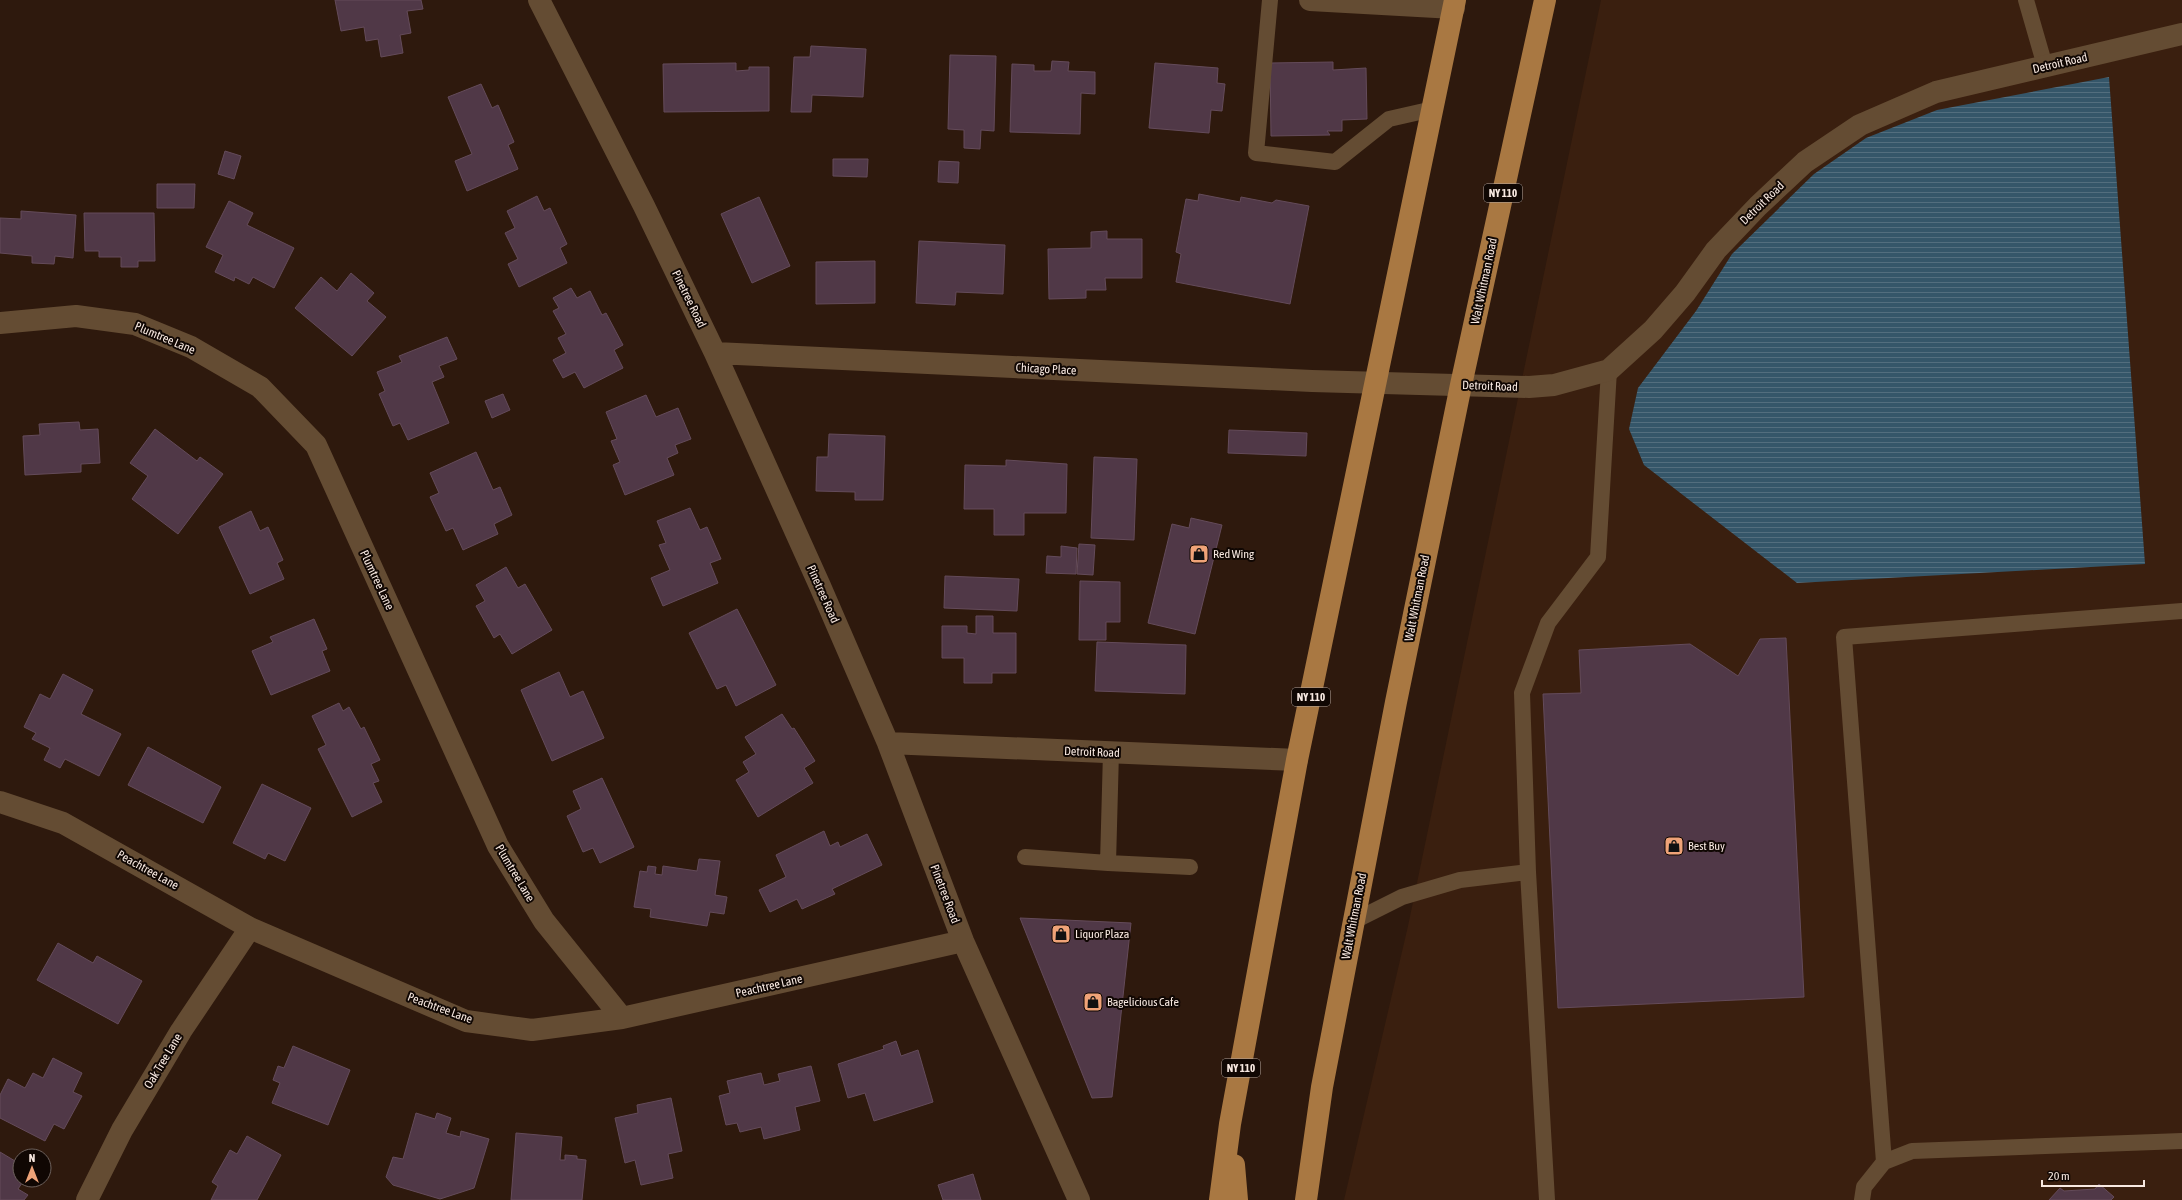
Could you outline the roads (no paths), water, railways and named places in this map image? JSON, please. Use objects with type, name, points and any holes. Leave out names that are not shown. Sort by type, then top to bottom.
[{"type":"main road","name":"Walt Whitman Road","points":[[1306,1200],[1322,1087],[1354,921],[1461,385],[1545,0]]},
{"type":"main road","name":"NY 110","points":[[1220,1200],[1230,1124],[1297,760],[1455,4]]},
{"type":"main road","points":[[1230,1124],[1237,1200]]},
{"type":"street","name":"Pinetree Road","points":[[539,0],[644,206],[715,353],[820,586],[888,743],[963,941],[1079,1200]]},
{"type":"street","points":[[1310,0],[1455,4]]},
{"type":"street","name":"Detroit Road","points":[[1377,383],[1529,387],[1554,385],[1609,370],[1653,330],[1685,293],[1716,250],[1758,206],[1805,162],[1860,125],[1936,92],[2182,34]]},
{"type":"street","name":"Plumtree Lane","points":[[0,323],[76,316],[135,324],[191,347],[260,387],[316,445],[498,846],[544,921],[622,1018]]},
{"type":"street","name":"Chicago Place","points":[[715,353],[1377,383]]},
{"type":"street","name":"Detroit Road","points":[[888,743],[1297,760]]},
{"type":"street","name":"Peachtree Lane","points":[[0,802],[63,823],[250,928],[466,1020],[532,1030],[622,1018],[963,941]]},
{"type":"street","name":"Oak Tree Lane","points":[[87,1200],[122,1130],[181,1031],[250,928]]},
{"type":"lane","points":[[1270,0],[1256,152],[1335,162],[1389,119],[1433,109]]},
{"type":"lane","points":[[2026,0],[2045,66]]},
{"type":"lane","points":[[1547,1200],[1528,872],[1522,693],[1548,623],[1598,557],[1609,370]]},
{"type":"lane","points":[[1884,1162],[1844,637],[2182,611]]},
{"type":"lane","points":[[1108,862],[1111,752]]},
{"type":"lane","points":[[1025,857],[1190,867]]},
{"type":"lane","points":[[1354,921],[1402,898],[1460,880],[1528,872]]},
{"type":"lane","points":[[1862,1200],[1864,1187],[1884,1162],[1912,1152],[2182,1141]]},
{"type":"water","points":[[2109,77],[2145,564],[1797,583],[1644,465],[1629,429],[1638,388],[1696,311],[1732,254],[1814,174],[1866,138],[1937,110]]},
{"type":"place","name":"Red Wing","points":[[1199,554]]},
{"type":"place","name":"Best Buy","points":[[1674,846]]},
{"type":"place","name":"Liquor Plaza","points":[[1061,934]]},
{"type":"place","name":"Bagelicious Cafe","points":[[1093,1002]]}]
